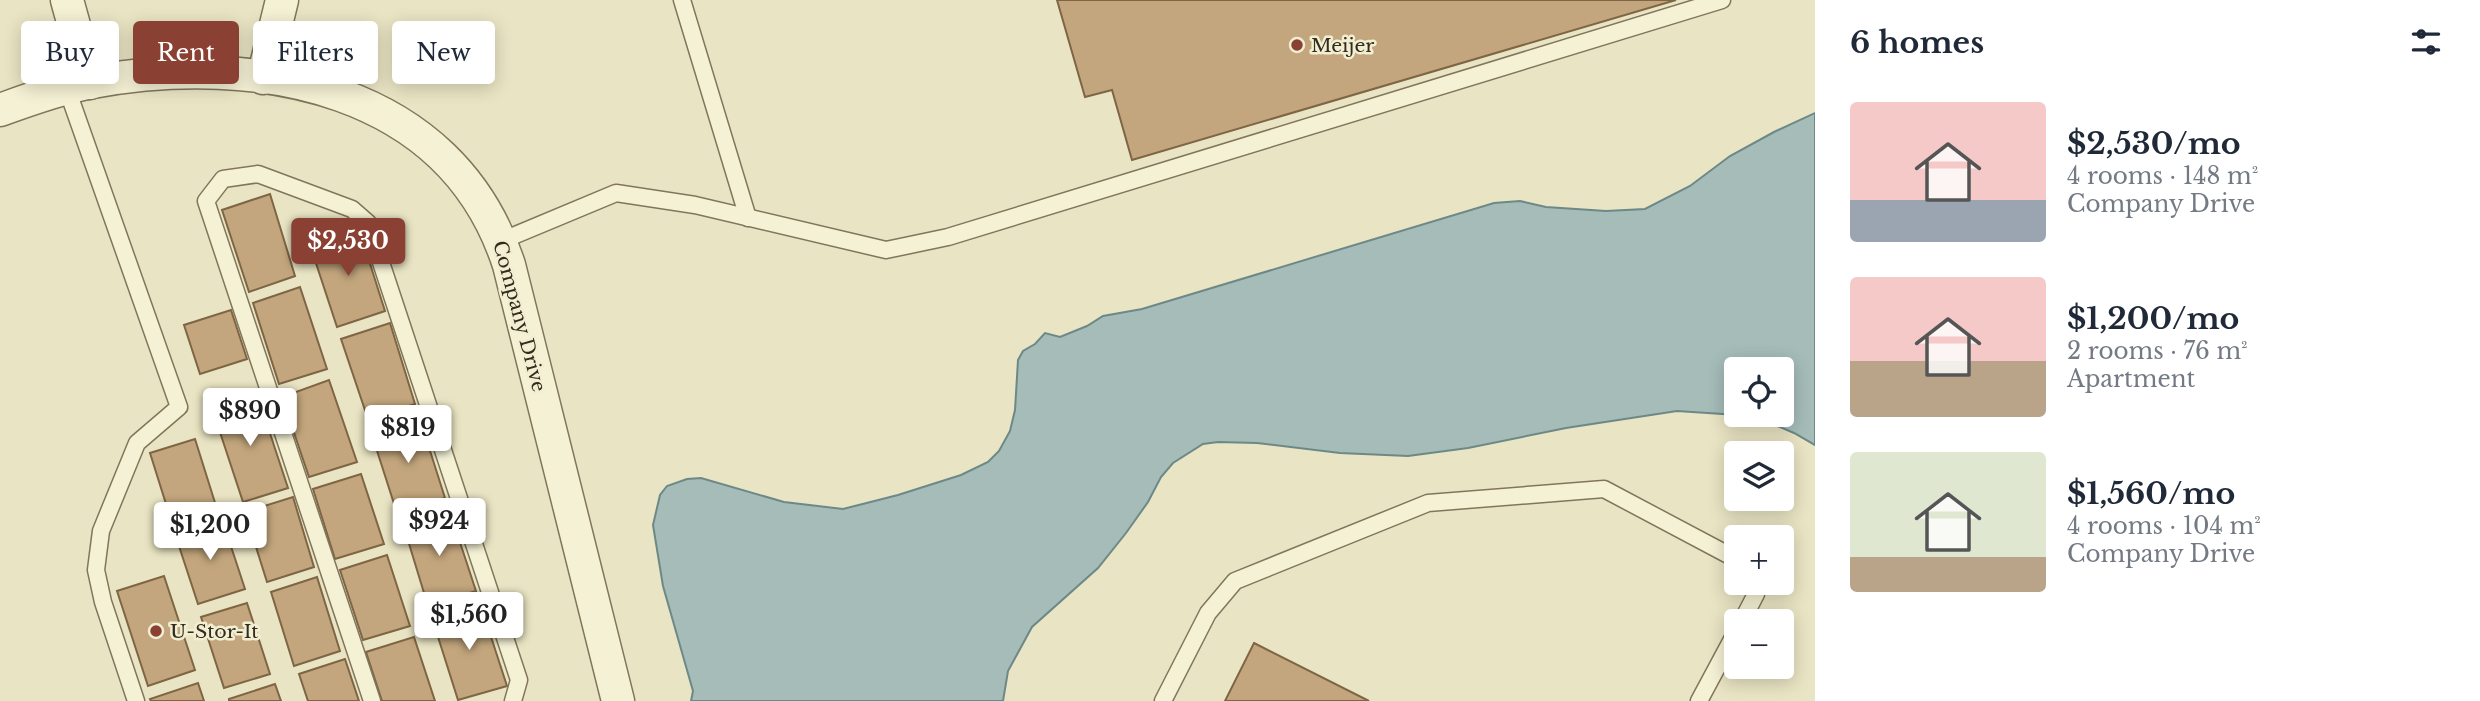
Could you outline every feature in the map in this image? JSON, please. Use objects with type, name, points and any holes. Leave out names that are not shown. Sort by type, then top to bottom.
[{"type":"street","points":[[67,0],[78,86]]},
{"type":"street","points":[[277,21],[282,0]]},
{"type":"street","name":"Company Drive","points":[[0,110],[78,86],[131,76],[175,73],[253,77]]},
{"type":"street","name":"Company Drive","points":[[302,84],[365,104],[413,130],[444,156],[467,181],[485,207],[509,265],[618,701]]},
{"type":"lane","points":[[682,0],[748,218]]},
{"type":"lane","points":[[501,241],[616,193],[695,205],[886,250],[948,237],[1722,0]]},
{"type":"lane","points":[[78,86],[179,407],[137,443],[101,531],[96,570],[103,602],[136,701]]},
{"type":"lane","points":[[372,701],[206,201],[223,179],[258,174],[352,209],[369,223],[519,680],[513,701]]},
{"type":"lane","points":[[1163,701],[1208,613],[1236,581],[1428,503],[1604,489],[1724,553]]},
{"type":"lane","points":[[1699,701],[1724,654]]},
{"type":"water","points":[[1815,113],[1815,445],[1780,427],[1794,427],[1794,357],[1724,357],[1724,414],[1677,411],[1408,456],[1340,453],[1257,443],[1203,444],[1173,463],[1161,477],[1148,502],[1126,533],[1098,568],[1032,627],[1008,671],[1003,701],[691,701],[693,691],[663,586],[653,525],[660,495],[667,486],[687,479],[701,478],[784,502],[843,509],[898,495],[961,475],[988,462],[999,451],[1010,431],[1015,410],[1018,360],[1023,351],[1035,344],[1045,333],[1060,337],[1103,316],[1142,309],[1494,203],[1520,201],[1546,207],[1606,211],[1645,209],[1690,186],[1730,156]]},
{"type":"building","name":"Meijer","points":[[1057,0],[1676,0],[1132,160],[1112,90],[1085,97]]},
{"type":"building","points":[[270,194],[295,276],[249,292],[222,210]]},
{"type":"building","points":[[359,229],[385,311],[337,327],[310,245]]},
{"type":"building","points":[[300,287],[327,369],[279,384],[253,303]]},
{"type":"building","points":[[231,310],[247,359],[200,374],[184,325]]},
{"type":"building","points":[[390,323],[415,404],[368,419],[341,339]]},
{"type":"building","points":[[329,380],[357,462],[309,477],[282,397]]},
{"type":"building","points":[[257,394],[288,488],[243,502],[212,408]]},
{"type":"building","points":[[419,416],[445,498],[397,513],[371,432]]},
{"type":"building","points":[[195,439],[217,509],[172,523],[150,453]]},
{"type":"building","points":[[361,474],[384,544],[335,559],[313,489]]},
{"type":"building","name":"U-Stor-It","points":[[293,497],[314,567],[267,582],[245,512]]},
{"type":"building","points":[[449,509],[476,591],[428,606],[403,524]]},
{"type":"building","name":"U-Stor-It","points":[[222,519],[245,589],[198,604],[175,534]]},
{"type":"building","points":[[387,555],[410,626],[363,640],[340,570]]},
{"type":"building","name":"U-Stor-It","points":[[164,576],[195,670],[148,686],[117,591]]},
{"type":"building","name":"U-Stor-It","points":[[317,577],[340,651],[294,666],[271,592]]},
{"type":"building","name":"U-Stor-It","points":[[247,603],[270,674],[224,688],[201,617]]},
{"type":"building","points":[[480,603],[507,686],[458,700],[432,618]]},
{"type":"building","points":[[414,637],[435,701],[382,701],[366,652]]},
{"type":"building","points":[[1254,643],[1369,701],[1225,701]]},
{"type":"building","name":"U-Stor-It","points":[[345,659],[359,701],[308,701],[299,674]]},
{"type":"building","name":"U-Stor-It","points":[[198,683],[204,701],[150,699]]},
{"type":"building","name":"U-Stor-It","points":[[275,684],[281,701],[229,701],[229,699]]},
{"type":"place","name":"Meijer","points":[[1297,45]]},
{"type":"place","name":"U-Stor-It","points":[[156,631]]}]
